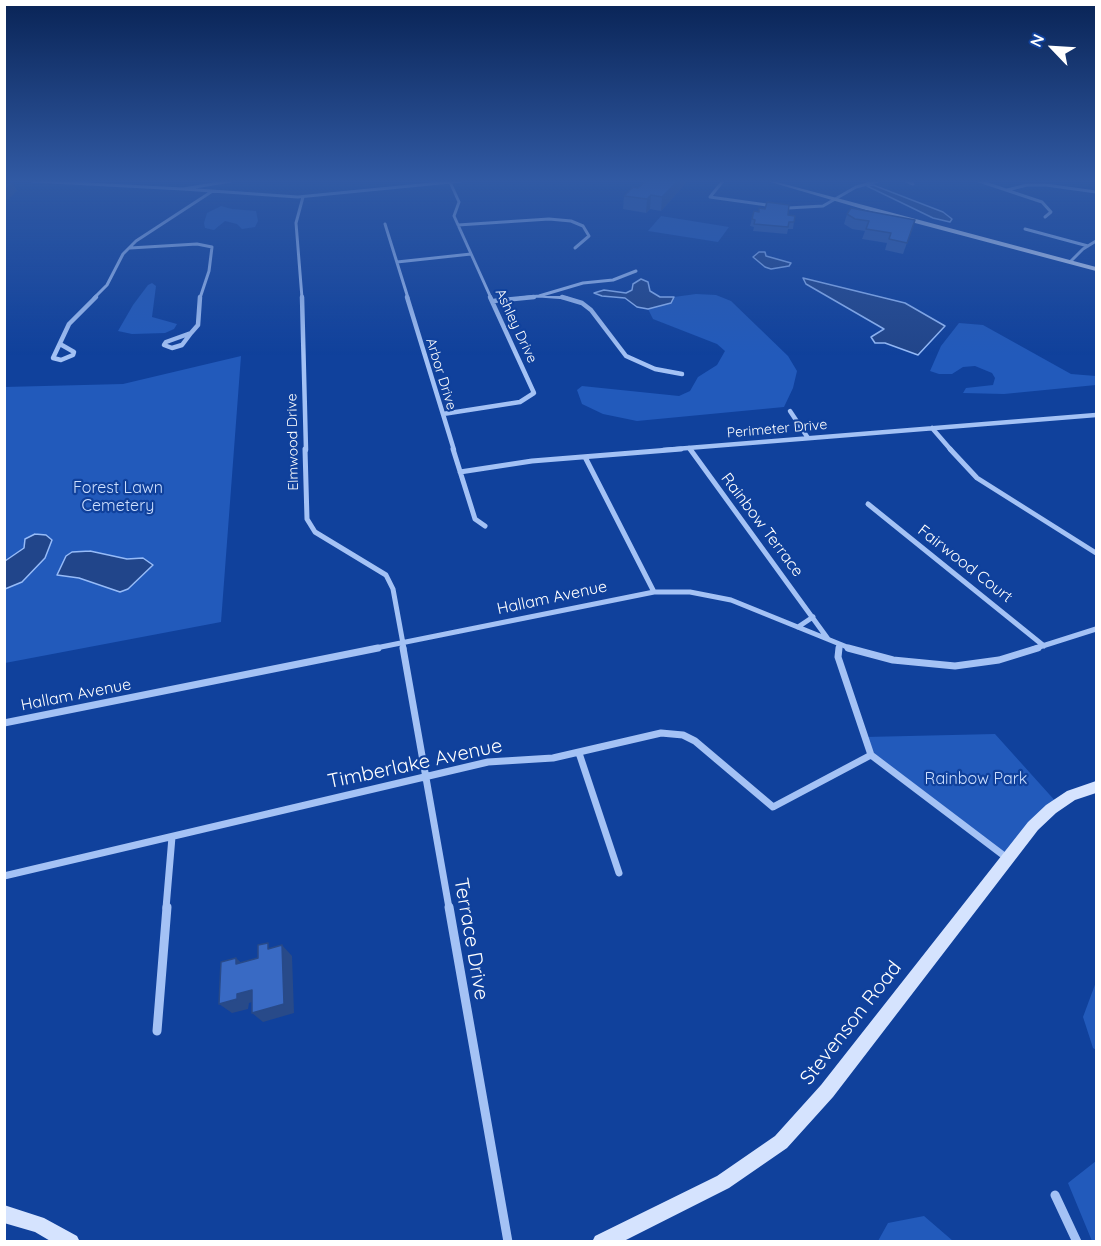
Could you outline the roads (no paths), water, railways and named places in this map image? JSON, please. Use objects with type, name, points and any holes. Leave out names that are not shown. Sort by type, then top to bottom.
[{"type":"main road","points":[[983,239],[1096,269]]},
{"type":"main road","name":"Stevenson Road","points":[[601,1242],[723,1182],[781,1142],[827,1090],[1033,825],[1071,795],[1096,787]]},
{"type":"main road","points":[[4,1214],[51,1237],[71,1242]]},
{"type":"street","points":[[60,344],[74,352],[73,355],[61,360],[53,358],[69,324],[107,285],[118,261],[129,248],[142,239]]},
{"type":"street","name":"Elmwood Drive","points":[[297,239],[302,289],[307,519],[315,532],[386,575],[393,589],[402,642]]},
{"type":"street","name":"Arbor Drive","points":[[390,239],[475,519],[485,526]]},
{"type":"street","name":"Ashley Drive","points":[[443,414],[520,402],[534,393],[464,239]]},
{"type":"street","points":[[575,248],[585,239]]},
{"type":"street","points":[[1063,239],[1088,246]]},
{"type":"street","points":[[1070,262],[1096,242]]},
{"type":"street","points":[[129,248],[197,244],[212,248],[209,271],[200,296],[199,321],[191,333],[182,345],[168,348],[164,345],[166,342],[191,333]]},
{"type":"street","points":[[397,262],[471,254]]},
{"type":"street","points":[[493,301],[539,296],[586,283],[613,280],[636,271]]},
{"type":"street","points":[[570,288],[568,293],[572,299]]},
{"type":"street","points":[[539,296],[572,299],[591,310],[626,356],[655,369],[682,374]]},
{"type":"street","points":[[790,411],[808,438]]},
{"type":"street","name":"Perimeter Drive","points":[[460,472],[532,461],[1096,415]]},
{"type":"street","points":[[932,428],[977,478],[1096,553]]},
{"type":"street","name":"Rainbow Terrace","points":[[689,448],[829,640]]},
{"type":"street","points":[[585,457],[654,592]]},
{"type":"street","name":"Fairwood Court","points":[[868,504],[1044,646]]},
{"type":"street","name":"Hallam Avenue","points":[[4,723],[654,592],[690,592],[717,596],[753,607],[839,644],[893,660],[956,666],[999,660],[1096,629]]},
{"type":"street","points":[[798,627],[813,617]]},
{"type":"street","name":"Terrace Drive","points":[[402,642],[508,1242]]},
{"type":"street","points":[[839,644],[838,657],[871,755],[1007,858]]},
{"type":"street","name":"Timberlake Avenue","points":[[4,876],[488,762],[553,758],[661,733],[683,735],[710,752],[773,807],[871,755]]},
{"type":"street","points":[[579,753],[619,873]]},
{"type":"street","points":[[157,1031],[172,837]]},
{"type":"street","points":[[1055,1195],[1077,1242]]},
{"type":"park label","name":"Forest Lawn Cemetery","points":[[118,497]]},
{"type":"park label","name":"Rainbow Park","points":[[976,779]]}]
